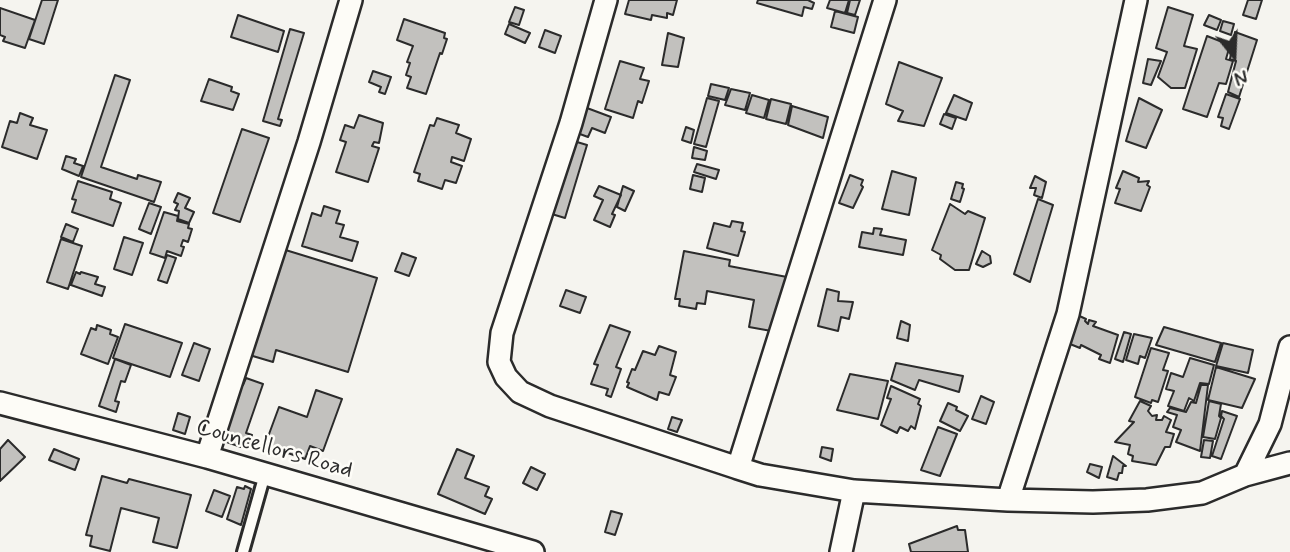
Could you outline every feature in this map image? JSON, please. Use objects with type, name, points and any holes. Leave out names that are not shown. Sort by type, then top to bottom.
[{"type":"street","points":[[207,457],[309,142],[351,0]]},
{"type":"street","points":[[606,0],[571,123],[502,333],[499,362],[506,377],[520,392],[550,406],[760,475],[854,491],[1008,500],[1147,500],[1202,493],[1245,475],[1290,463]]},
{"type":"street","points":[[738,468],[885,0]]},
{"type":"street","points":[[1008,500],[1068,314],[1136,0]]},
{"type":"street","points":[[1245,475],[1270,424],[1290,346]]},
{"type":"street","name":"Councellors Road","points":[[0,403],[207,457],[533,552]]},
{"type":"street","points":[[841,552],[854,491]]},
{"type":"lane","points":[[243,552],[265,474]]},
{"type":"building","points":[[42,0],[58,0],[44,44],[29,39]]},
{"type":"building","points":[[629,0],[677,0],[673,15],[667,13],[667,18],[652,15],[651,20],[625,14]]},
{"type":"building","points":[[758,0],[808,0],[814,3],[812,9],[804,7],[802,16],[757,3]]},
{"type":"building","points":[[830,0],[849,0],[845,13],[827,8]]},
{"type":"building","points":[[850,0],[860,0],[855,15],[847,13]]},
{"type":"building","points":[[1248,0],[1262,0],[1256,19],[1243,15]]},
{"type":"building","points":[[515,7],[524,10],[519,25],[509,22]]},
{"type":"building","points":[[1168,7],[1193,15],[1184,46],[1197,49],[1185,88],[1171,88],[1158,77],[1167,52],[1156,48]]},
{"type":"building","points":[[0,8],[35,20],[25,48],[3,41],[5,37],[0,35]]},
{"type":"building","points":[[835,11],[858,17],[854,33],[831,27]]},
{"type":"building","points":[[238,15],[284,31],[278,52],[231,37]]},
{"type":"building","points":[[1209,15],[1221,20],[1217,30],[1204,25]]},
{"type":"building","points":[[404,19],[445,33],[444,38],[447,39],[426,94],[407,88],[411,77],[406,75],[410,63],[407,62],[413,46],[397,40]]},
{"type":"building","points":[[1223,21],[1234,24],[1231,35],[1220,31]]},
{"type":"building","points":[[509,24],[530,33],[525,43],[505,34]]},
{"type":"building","points":[[290,29],[304,33],[278,119],[282,120],[280,126],[263,121]]},
{"type":"building","points":[[545,30],[561,36],[555,53],[539,47]]},
{"type":"building","points":[[1235,32],[1257,40],[1239,97],[1228,92],[1236,61],[1230,59]]},
{"type":"building","points":[[668,33],[684,38],[678,67],[662,65]]},
{"type":"building","points":[[1207,36],[1230,45],[1226,59],[1233,61],[1226,84],[1219,83],[1207,117],[1183,109]]},
{"type":"building","points":[[1148,59],[1161,61],[1151,85],[1143,83]]},
{"type":"building","points":[[620,61],[644,68],[640,79],[649,81],[642,103],[638,101],[633,118],[605,109]]},
{"type":"building","points":[[899,62],[942,78],[924,126],[898,121],[903,111],[886,104]]},
{"type":"building","points":[[373,71],[391,77],[385,94],[379,92],[381,87],[369,82]]},
{"type":"building","points":[[115,75],[130,80],[101,167],[137,179],[138,175],[161,182],[154,202],[81,177]]},
{"type":"building","points":[[209,79],[232,87],[231,91],[239,94],[233,110],[201,101]]},
{"type":"building","points":[[711,84],[729,88],[725,100],[708,96]]},
{"type":"building","points":[[731,89],[750,93],[745,110],[725,105]]},
{"type":"building","points":[[1226,94],[1240,99],[1229,129],[1221,126],[1223,118],[1218,117]]},
{"type":"building","points":[[752,95],[769,100],[764,118],[746,113]]},
{"type":"building","points":[[954,95],[972,103],[966,120],[946,113]]},
{"type":"building","points":[[707,98],[719,101],[706,147],[694,144]]},
{"type":"building","points":[[1139,98],[1162,110],[1146,148],[1126,141]]},
{"type":"building","points":[[771,99],[791,104],[786,124],[766,119]]},
{"type":"building","points":[[579,105],[611,117],[605,133],[592,128],[588,137],[569,130]]},
{"type":"building","points":[[792,106],[828,117],[823,138],[788,125]]},
{"type":"building","points":[[20,113],[33,118],[30,125],[47,130],[37,159],[2,147],[10,121],[17,123]]},
{"type":"building","points":[[944,114],[956,118],[952,129],[940,124]]},
{"type":"building","points":[[359,115],[383,123],[379,143],[374,142],[372,146],[379,148],[368,182],[336,172],[346,142],[340,140],[345,125],[354,128]]},
{"type":"building","points":[[437,118],[459,125],[456,133],[471,139],[464,161],[452,157],[451,162],[462,166],[456,183],[445,180],[442,189],[418,181],[420,174],[414,172],[430,125],[434,126]]},
{"type":"building","points":[[686,127],[694,130],[691,143],[682,140]]},
{"type":"building","points":[[242,129],[269,138],[240,222],[213,213]]},
{"type":"building","points":[[567,139],[587,145],[565,218],[545,212]]},
{"type":"building","points":[[694,147],[707,151],[705,160],[692,158]]},
{"type":"building","points":[[66,156],[76,159],[74,163],[83,166],[79,176],[62,169]]},
{"type":"building","points":[[697,164],[719,170],[716,179],[694,172]]},
{"type":"building","points":[[892,171],[916,178],[909,215],[882,209]]},
{"type":"building","points":[[1123,171],[1139,178],[1138,182],[1149,181],[1147,185],[1150,187],[1141,211],[1115,203],[1120,189],[1116,188]]},
{"type":"building","points":[[693,175],[705,178],[702,192],[690,189]]},
{"type":"building","points":[[850,175],[863,180],[863,187],[853,208],[839,203]]},
{"type":"building","points":[[1035,176],[1046,182],[1042,198],[1034,195],[1036,188],[1030,188]]},
{"type":"building","points":[[78,181],[112,192],[110,199],[121,203],[113,226],[72,212],[76,200],[72,199]]},
{"type":"building","points":[[956,182],[963,184],[964,189],[960,202],[951,199]]},
{"type":"building","points":[[599,186],[621,195],[612,214],[615,215],[610,227],[594,220],[603,200],[594,196]]},
{"type":"building","points":[[623,186],[634,191],[625,211],[617,207]]},
{"type":"building","points":[[178,193],[190,198],[185,208],[194,212],[189,223],[178,219],[179,211],[175,210],[178,204],[174,202]]},
{"type":"building","points":[[1038,199],[1053,205],[1030,282],[1014,274]]},
{"type":"building","points":[[149,203],[161,207],[151,234],[139,229]]},
{"type":"building","points":[[950,204],[965,214],[968,211],[985,218],[969,270],[955,270],[940,259],[941,255],[932,250]]},
{"type":"building","points":[[324,206],[340,211],[336,223],[344,225],[340,237],[358,242],[352,261],[302,246],[312,213],[321,216]]},
{"type":"building","points":[[164,212],[178,216],[177,221],[189,224],[188,228],[192,229],[188,242],[183,240],[181,256],[167,251],[165,258],[150,253]]},
{"type":"building","points":[[732,221],[743,223],[741,231],[745,232],[738,256],[707,248],[714,223],[730,227]]},
{"type":"building","points":[[66,224],[78,229],[73,242],[61,237]]},
{"type":"building","points":[[874,228],[882,229],[880,235],[906,240],[903,255],[859,247],[862,232],[873,234]]},
{"type":"building","points":[[124,237],[143,243],[132,275],[114,269]]},
{"type":"building","points":[[61,239],[82,246],[68,289],[47,282]]},
{"type":"building","points":[[279,248],[377,278],[348,372],[276,350],[273,362],[246,354]]},
{"type":"building","points":[[684,251],[730,260],[729,266],[787,277],[777,332],[749,327],[754,300],[707,291],[705,304],[697,303],[696,309],[679,306],[680,299],[675,299]]},
{"type":"building","points":[[982,251],[990,256],[991,263],[983,267],[976,264]]},
{"type":"building","points":[[402,253],[416,258],[409,276],[395,271]]},
{"type":"building","points":[[167,255],[176,258],[167,283],[158,280]]},
{"type":"building","points":[[76,272],[98,277],[95,284],[105,287],[102,296],[71,285]]},
{"type":"building","points":[[827,289],[839,292],[838,301],[853,302],[849,319],[841,317],[838,331],[818,326]]},
{"type":"building","points":[[566,290],[586,297],[580,313],[560,306]]},
{"type":"building","points":[[1073,313],[1086,319],[1088,324],[1089,320],[1096,322],[1093,326],[1118,335],[1110,363],[1099,359],[1101,355],[1081,345],[1080,348],[1065,342]]},
{"type":"building","points":[[901,321],[910,325],[908,341],[897,338]]},
{"type":"building","points":[[125,324],[182,343],[170,377],[113,358]]},
{"type":"building","points":[[97,325],[111,330],[110,334],[118,337],[108,364],[81,354],[91,328],[96,330]]},
{"type":"building","points":[[610,325],[630,332],[616,367],[621,369],[611,397],[606,395],[608,389],[591,384],[598,365],[594,364]]},
{"type":"building","points":[[1164,327],[1221,343],[1215,362],[1156,345]]},
{"type":"building","points":[[1124,332],[1131,334],[1123,362],[1115,359]]},
{"type":"building","points":[[1134,334],[1152,338],[1145,358],[1140,356],[1138,364],[1126,360]]},
{"type":"building","points":[[194,343],[210,349],[199,381],[182,375]]},
{"type":"building","points":[[1223,343],[1253,350],[1248,373],[1216,366]]},
{"type":"building","points":[[659,346],[676,352],[670,375],[676,377],[669,395],[659,392],[657,400],[627,387],[627,382],[643,351],[655,355]]},
{"type":"building","points":[[1151,348],[1169,353],[1163,370],[1168,371],[1158,402],[1152,400],[1151,403],[1135,397]]},
{"type":"building","points":[[1190,358],[1214,365],[1209,384],[1200,383],[1194,401],[1189,398],[1184,411],[1168,406],[1174,391],[1166,389],[1171,373],[1183,377]]},
{"type":"building","points":[[115,359],[131,365],[125,382],[121,381],[115,401],[119,402],[116,412],[99,406]]},
{"type":"building","points":[[896,363],[963,376],[959,392],[919,380],[915,390],[891,380]]},
{"type":"building","points":[[1216,367],[1255,379],[1242,408],[1208,400]]},
{"type":"building","points":[[850,374],[888,381],[878,419],[837,410]]},
{"type":"building","points":[[246,378],[263,384],[246,433],[252,435],[249,443],[243,441],[241,447],[218,439],[237,383],[243,385]]},
{"type":"building","points":[[1201,385],[1208,385],[1200,451],[1176,442],[1181,430],[1173,427],[1177,415],[1167,412],[1170,408],[1186,412],[1191,402],[1196,403]]},
{"type":"building","points":[[891,386],[920,399],[918,404],[921,406],[915,429],[911,426],[908,431],[900,427],[897,433],[881,425],[891,399],[887,398]]},
{"type":"building","points":[[316,390],[342,399],[323,451],[310,446],[305,459],[265,445],[279,407],[307,417]]},
{"type":"building","points":[[981,396],[994,402],[986,424],[972,419]]},
{"type":"building","points":[[1140,401],[1151,406],[1148,411],[1152,416],[1157,415],[1156,420],[1162,420],[1164,416],[1171,420],[1166,432],[1174,434],[1170,447],[1165,447],[1156,465],[1132,461],[1133,456],[1128,454],[1130,445],[1115,442],[1134,422],[1129,421]]},
{"type":"building","points":[[1209,401],[1221,404],[1221,418],[1215,439],[1203,437]]},
{"type":"building","points":[[948,403],[968,416],[960,431],[940,421]]},
{"type":"building","points":[[1222,411],[1237,416],[1221,459],[1212,456],[1224,419],[1221,416]]},
{"type":"building","points":[[178,413],[190,417],[185,434],[173,430]]},
{"type":"building","points":[[672,417],[682,420],[677,432],[668,429]]},
{"type":"building","points":[[938,427],[957,434],[940,476],[921,470]]},
{"type":"building","points":[[8,440],[25,457],[0,481],[0,449]]},
{"type":"building","points":[[1204,440],[1213,441],[1210,458],[1201,457]]},
{"type":"building","points":[[822,447],[833,449],[831,461],[820,457]]},
{"type":"building","points":[[54,449],[79,459],[75,470],[49,460]]},
{"type":"building","points":[[457,449],[474,456],[465,478],[489,487],[485,496],[492,499],[485,514],[438,494]]},
{"type":"building","points":[[1113,456],[1126,466],[1123,466],[1117,480],[1107,477]]},
{"type":"building","points":[[1090,464],[1102,467],[1099,478],[1087,472]]},
{"type":"building","points":[[531,467],[545,474],[537,490],[523,483]]},
{"type":"building","points":[[102,476],[127,483],[129,479],[191,495],[177,548],[153,542],[159,518],[121,508],[110,551],[90,546],[92,536],[86,535]]},
{"type":"building","points":[[245,486],[251,489],[241,525],[227,519],[237,487],[244,489]]},
{"type":"building","points":[[214,490],[230,496],[222,517],[206,511]]},
{"type":"building","points":[[611,511],[622,514],[615,535],[605,532]]},
{"type":"building","points":[[957,526],[958,530],[965,530],[968,552],[911,552],[909,544]]}]
